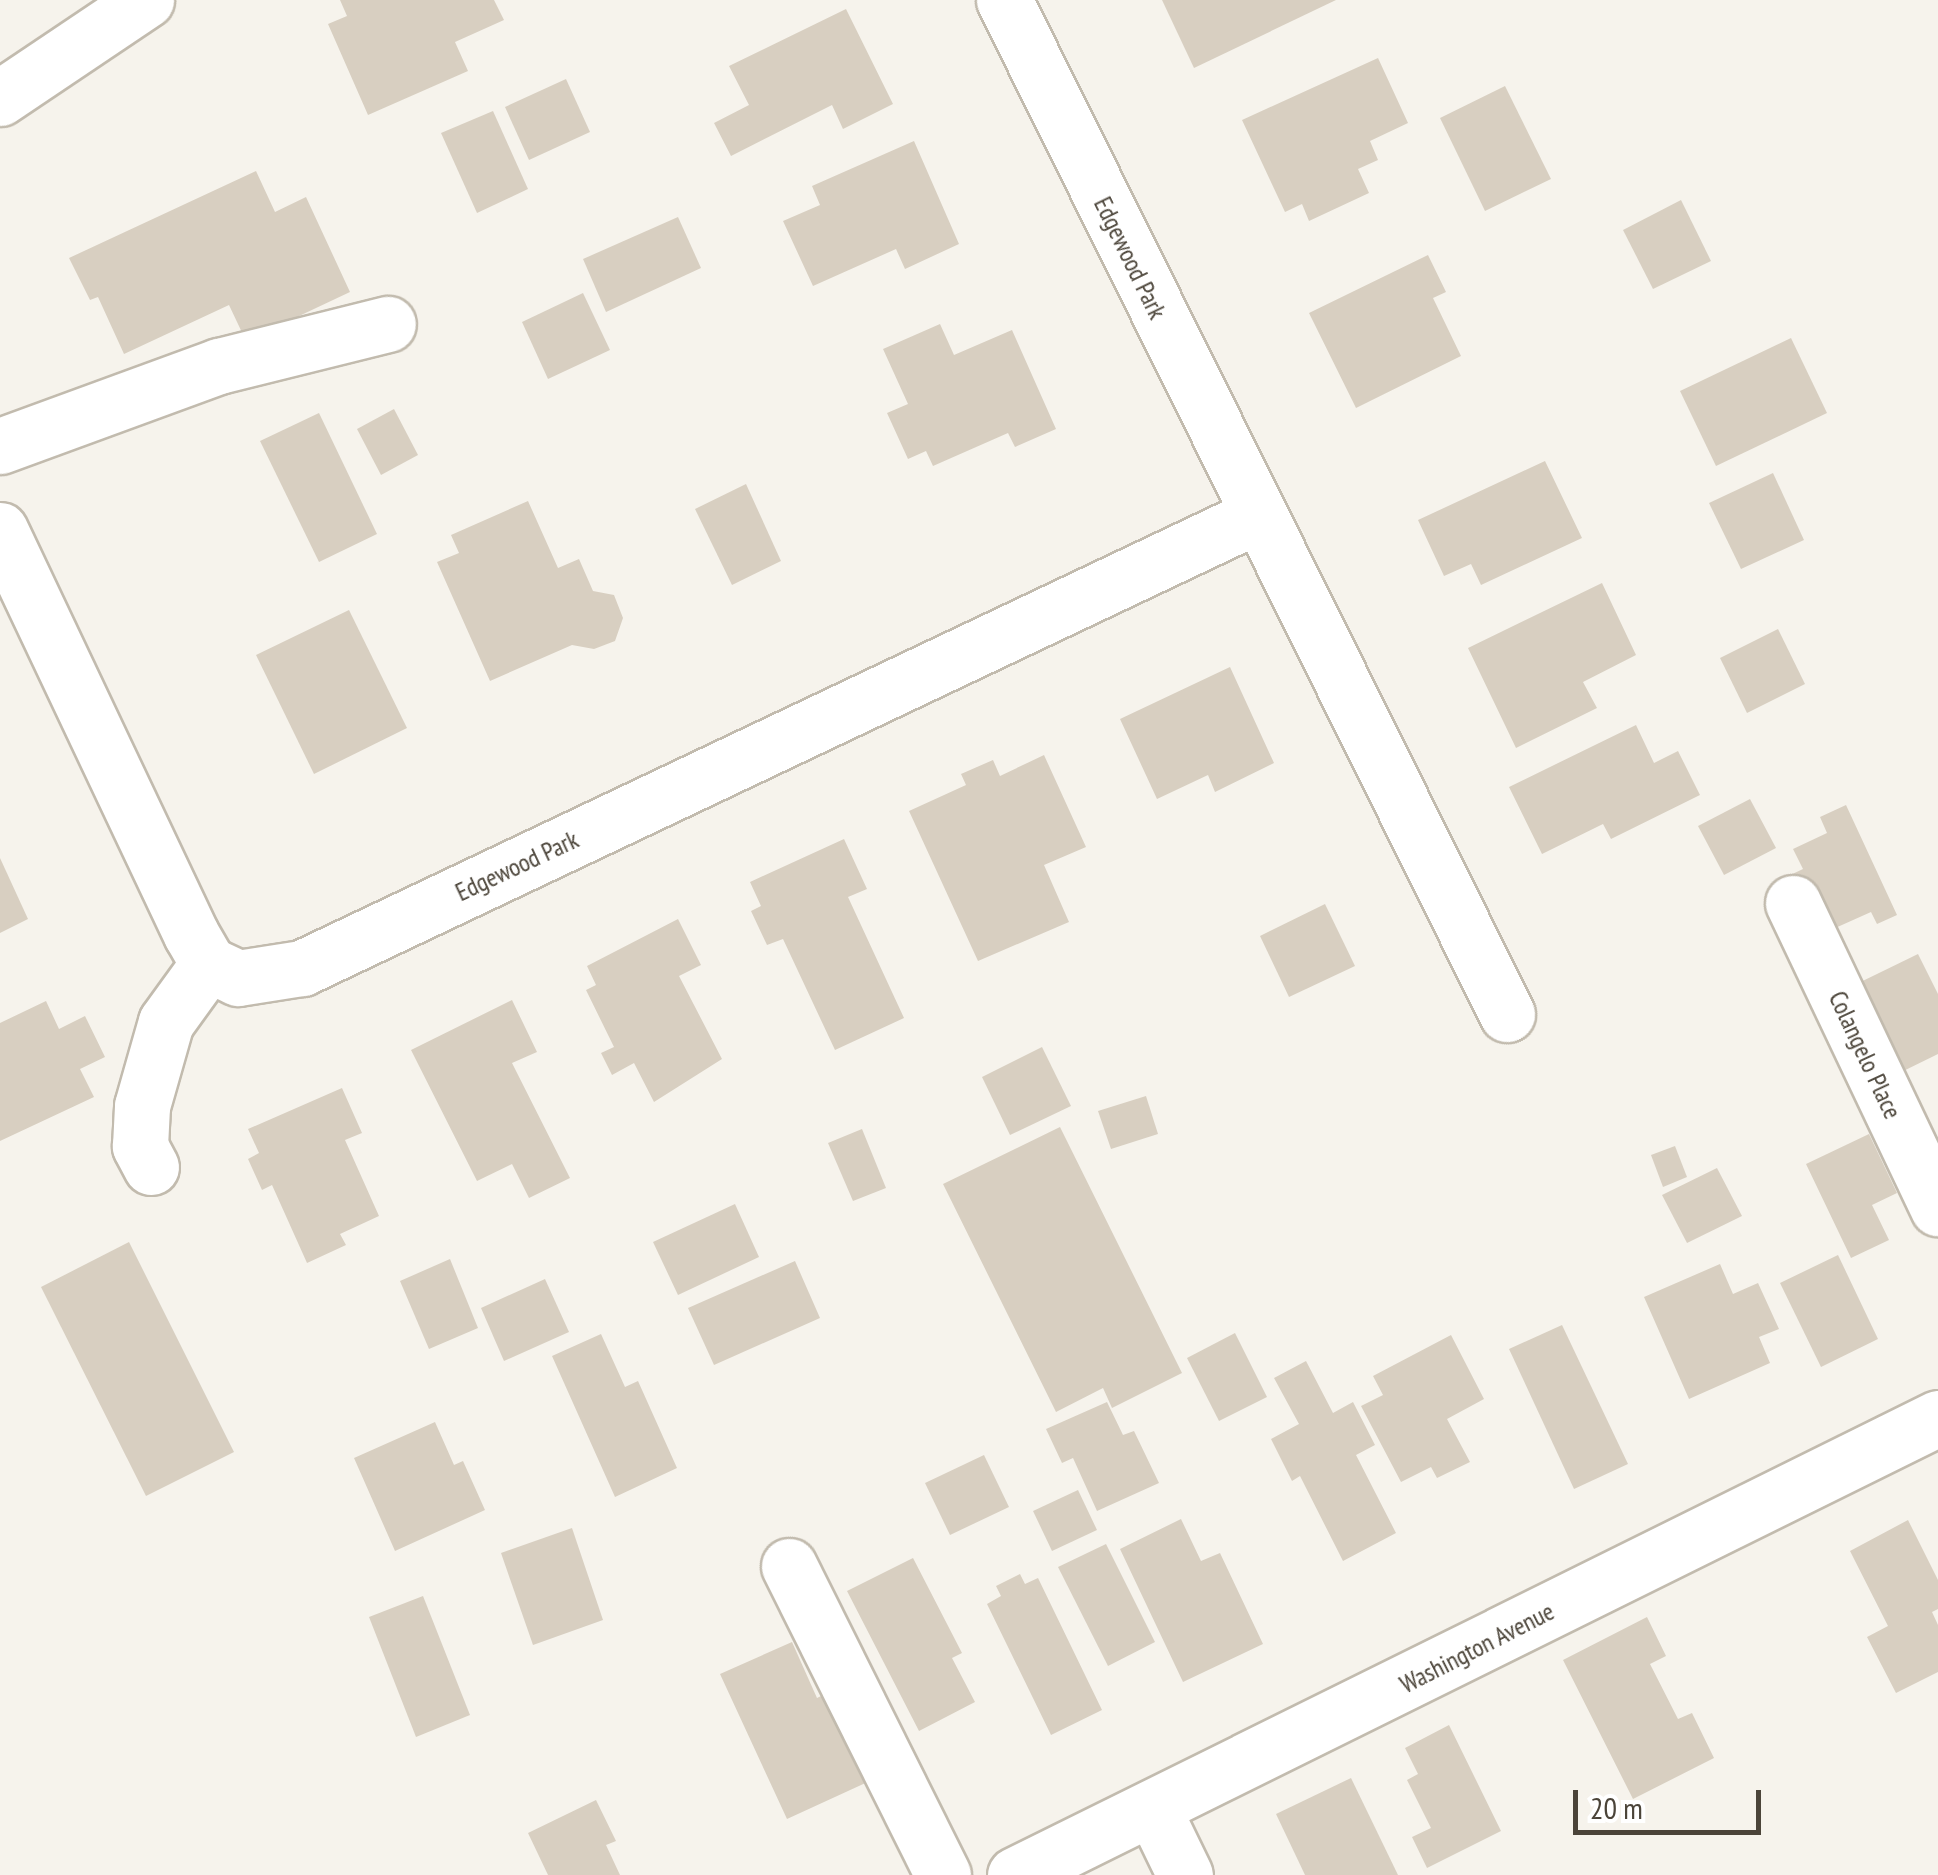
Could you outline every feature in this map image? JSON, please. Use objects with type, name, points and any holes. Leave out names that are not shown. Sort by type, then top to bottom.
[{"type":"street","points":[[0,98],[146,0]]},
{"type":"street","name":"Edgewood Park","points":[[1004,0],[1256,516],[1507,1014]]},
{"type":"street","points":[[0,446],[219,366],[388,324]]},
{"type":"street","name":"Edgewood Park","points":[[208,964],[238,978],[302,968],[1256,516]]},
{"type":"street","points":[[0,530],[208,964],[166,1022],[142,1106],[140,1146],[151,1167]]},
{"type":"street","name":"Colangelo Place","points":[[1793,903],[1938,1208]]},
{"type":"street","name":"Washington Avenue","points":[[1014,1875],[1153,1810],[1938,1418]]},
{"type":"street","points":[[789,1566],[943,1875]]},
{"type":"street","points":[[1153,1810],[1186,1875]]},
{"type":"building","points":[[340,0],[494,0],[504,20],[455,42],[468,71],[368,115],[328,24],[347,16]]},
{"type":"building","points":[[1162,0],[1336,0],[1194,68]]},
{"type":"building","points":[[846,9],[893,104],[843,129],[832,105],[731,156],[714,123],[749,105],[729,66]]},
{"type":"building","points":[[1378,58],[1408,123],[1370,141],[1378,160],[1358,169],[1369,193],[1309,221],[1302,204],[1285,212],[1242,120]]},
{"type":"building","points":[[566,79],[590,132],[529,160],[505,107]]},
{"type":"building","points":[[1505,86],[1551,179],[1485,211],[1440,118]]},
{"type":"building","points":[[493,111],[528,189],[477,213],[441,133]]},
{"type":"building","points":[[914,141],[959,244],[905,269],[896,249],[813,286],[783,221],[820,205],[812,186]]},
{"type":"building","points":[[256,171],[275,212],[306,197],[350,292],[246,341],[229,305],[124,354],[98,297],[90,300],[69,258]]},
{"type":"building","points":[[1681,200],[1711,261],[1653,289],[1623,230]]},
{"type":"building","points":[[678,217],[701,268],[606,312],[583,259]]},
{"type":"building","points":[[1428,255],[1446,292],[1433,298],[1461,356],[1356,408],[1309,313]]},
{"type":"building","points":[[583,293],[610,350],[548,379],[522,322]]},
{"type":"building","points":[[940,324],[954,355],[1012,330],[1056,429],[1015,447],[1008,433],[933,466],[926,451],[908,459],[887,413],[908,404],[883,349]]},
{"type":"building","points":[[1791,338],[1827,413],[1716,466],[1680,391]]},
{"type":"building","points":[[394,409],[418,455],[381,475],[357,429]]},
{"type":"building","points":[[319,413],[377,534],[319,562],[260,441]]},
{"type":"building","points":[[1545,461],[1582,538],[1481,585],[1471,564],[1444,576],[1418,520]]},
{"type":"building","points":[[1773,473],[1804,540],[1741,569],[1709,503]]},
{"type":"building","points":[[746,484],[781,561],[732,585],[695,509]]},
{"type":"building","points":[[528,501],[558,568],[579,559],[593,591],[614,595],[623,618],[615,641],[594,649],[572,645],[490,681],[437,562],[459,553],[451,535]]},
{"type":"building","points":[[1602,583],[1636,655],[1583,682],[1597,708],[1516,748],[1468,648]]},
{"type":"building","points":[[349,610],[407,728],[314,774],[256,655]]},
{"type":"building","points":[[1778,629],[1805,684],[1747,713],[1720,658]]},
{"type":"building","points":[[1230,667],[1274,763],[1215,792],[1208,775],[1157,799],[1120,719]]},
{"type":"building","points":[[1636,725],[1654,763],[1678,751],[1700,795],[1611,839],[1603,824],[1542,854],[1509,787]]},
{"type":"building","points":[[1044,755],[1086,847],[1044,865],[1069,922],[978,961],[909,811],[966,785],[961,774],[993,760],[1000,776]]},
{"type":"building","points":[[1750,799],[1776,848],[1724,875],[1698,826]]},
{"type":"building","points":[[1846,805],[1897,915],[1877,924],[1871,912],[1833,929],[1806,920],[1786,877],[1803,869],[1793,849],[1827,833],[1820,817]]},
{"type":"building","points":[[844,839],[867,889],[848,897],[904,1018],[835,1050],[783,939],[767,945],[751,911],[761,906],[750,882]]},
{"type":"building","points":[[0,858],[28,919],[0,933]]},
{"type":"building","points":[[1325,904],[1355,966],[1289,997],[1260,936]]},
{"type":"building","points":[[678,919],[701,965],[679,976],[722,1059],[654,1102],[634,1063],[612,1075],[601,1053],[614,1047],[586,990],[596,985],[587,966]]},
{"type":"building","points":[[1918,954],[1938,994],[1938,1054],[1885,1080],[1838,993]]},
{"type":"building","points":[[512,1000],[537,1052],[512,1063],[570,1178],[529,1198],[512,1164],[477,1181],[411,1050]]},
{"type":"building","points":[[46,1001],[59,1029],[85,1016],[105,1057],[80,1069],[94,1097],[0,1141],[0,1023]]},
{"type":"building","points":[[1042,1047],[1071,1106],[1010,1135],[982,1077]]},
{"type":"building","points":[[342,1088],[362,1133],[345,1140],[379,1216],[340,1234],[346,1245],[307,1263],[272,1185],[262,1190],[248,1159],[259,1153],[248,1129]]},
{"type":"building","points":[[1146,1096],[1158,1134],[1111,1149],[1098,1111]]},
{"type":"building","points":[[1060,1127],[1182,1373],[1112,1408],[1103,1388],[1056,1412],[943,1184]]},
{"type":"building","points":[[862,1129],[886,1188],[853,1201],[828,1143]]},
{"type":"building","points":[[1869,1134],[1897,1193],[1872,1205],[1889,1240],[1851,1258],[1806,1164]]},
{"type":"building","points":[[1675,1146],[1687,1177],[1663,1187],[1651,1155]]},
{"type":"building","points":[[1717,1168],[1742,1216],[1687,1243],[1662,1195]]},
{"type":"building","points":[[735,1204],[759,1257],[678,1295],[653,1242]]},
{"type":"building","points":[[129,1242],[234,1452],[146,1496],[41,1287]]},
{"type":"building","points":[[1838,1255],[1878,1339],[1821,1367],[1780,1283]]},
{"type":"building","points":[[450,1259],[478,1328],[429,1349],[400,1281]]},
{"type":"building","points":[[795,1261],[820,1318],[714,1365],[688,1308]]},
{"type":"building","points":[[1720,1264],[1733,1294],[1758,1283],[1779,1329],[1759,1337],[1770,1363],[1689,1399],[1644,1297]]},
{"type":"building","points":[[545,1279],[569,1332],[504,1361],[481,1308]]},
{"type":"building","points":[[1562,1325],[1628,1464],[1574,1489],[1509,1349]]},
{"type":"building","points":[[1235,1333],[1267,1397],[1219,1421],[1187,1358]]},
{"type":"building","points":[[601,1334],[625,1387],[638,1381],[677,1468],[615,1497],[552,1356]]},
{"type":"building","points":[[1451,1335],[1484,1399],[1447,1419],[1470,1462],[1437,1478],[1431,1467],[1401,1482],[1361,1406],[1383,1395],[1373,1376]]},
{"type":"building","points":[[1306,1361],[1333,1413],[1353,1402],[1375,1445],[1356,1455],[1396,1533],[1343,1561],[1300,1476],[1292,1481],[1271,1439],[1299,1424],[1274,1378]]},
{"type":"building","points":[[1107,1402],[1123,1435],[1134,1431],[1159,1483],[1097,1511],[1073,1458],[1062,1463],[1046,1429]]},
{"type":"building","points":[[435,1422],[454,1465],[463,1461],[485,1510],[395,1551],[354,1458]]},
{"type":"building","points":[[984,1455],[1009,1507],[950,1535],[925,1483]]},
{"type":"building","points":[[1078,1490],[1097,1530],[1052,1551],[1033,1511]]},
{"type":"building","points":[[1181,1519],[1201,1561],[1220,1553],[1263,1644],[1183,1682],[1120,1549]]},
{"type":"building","points":[[1908,1520],[1938,1580],[1938,1609],[1932,1612],[1938,1625],[1938,1672],[1896,1693],[1867,1637],[1888,1626],[1850,1551]]},
{"type":"building","points":[[572,1528],[603,1620],[533,1645],[501,1553]]},
{"type":"building","points":[[1106,1544],[1155,1642],[1108,1666],[1058,1567]]},
{"type":"building","points":[[913,1558],[962,1653],[952,1658],[975,1702],[919,1731],[847,1591]]},
{"type":"building","points":[[1020,1574],[1025,1584],[1038,1578],[1102,1710],[1051,1735],[987,1604],[1001,1596],[996,1586]]},
{"type":"building","points":[[423,1596],[470,1715],[416,1737],[369,1617]]},
{"type":"building","points":[[1647,1617],[1666,1656],[1650,1664],[1678,1719],[1692,1713],[1714,1758],[1633,1799],[1563,1660]]},
{"type":"building","points":[[792,1642],[817,1698],[831,1691],[872,1780],[787,1819],[720,1674]]},
{"type":"building","points":[[1449,1725],[1501,1831],[1427,1868],[1412,1837],[1431,1828],[1407,1780],[1418,1774],[1405,1748]]},
{"type":"building","points":[[1351,1778],[1398,1875],[1305,1875],[1276,1814]]},
{"type":"building","points":[[596,1800],[616,1841],[606,1845],[620,1875],[548,1875],[528,1833]]}]
